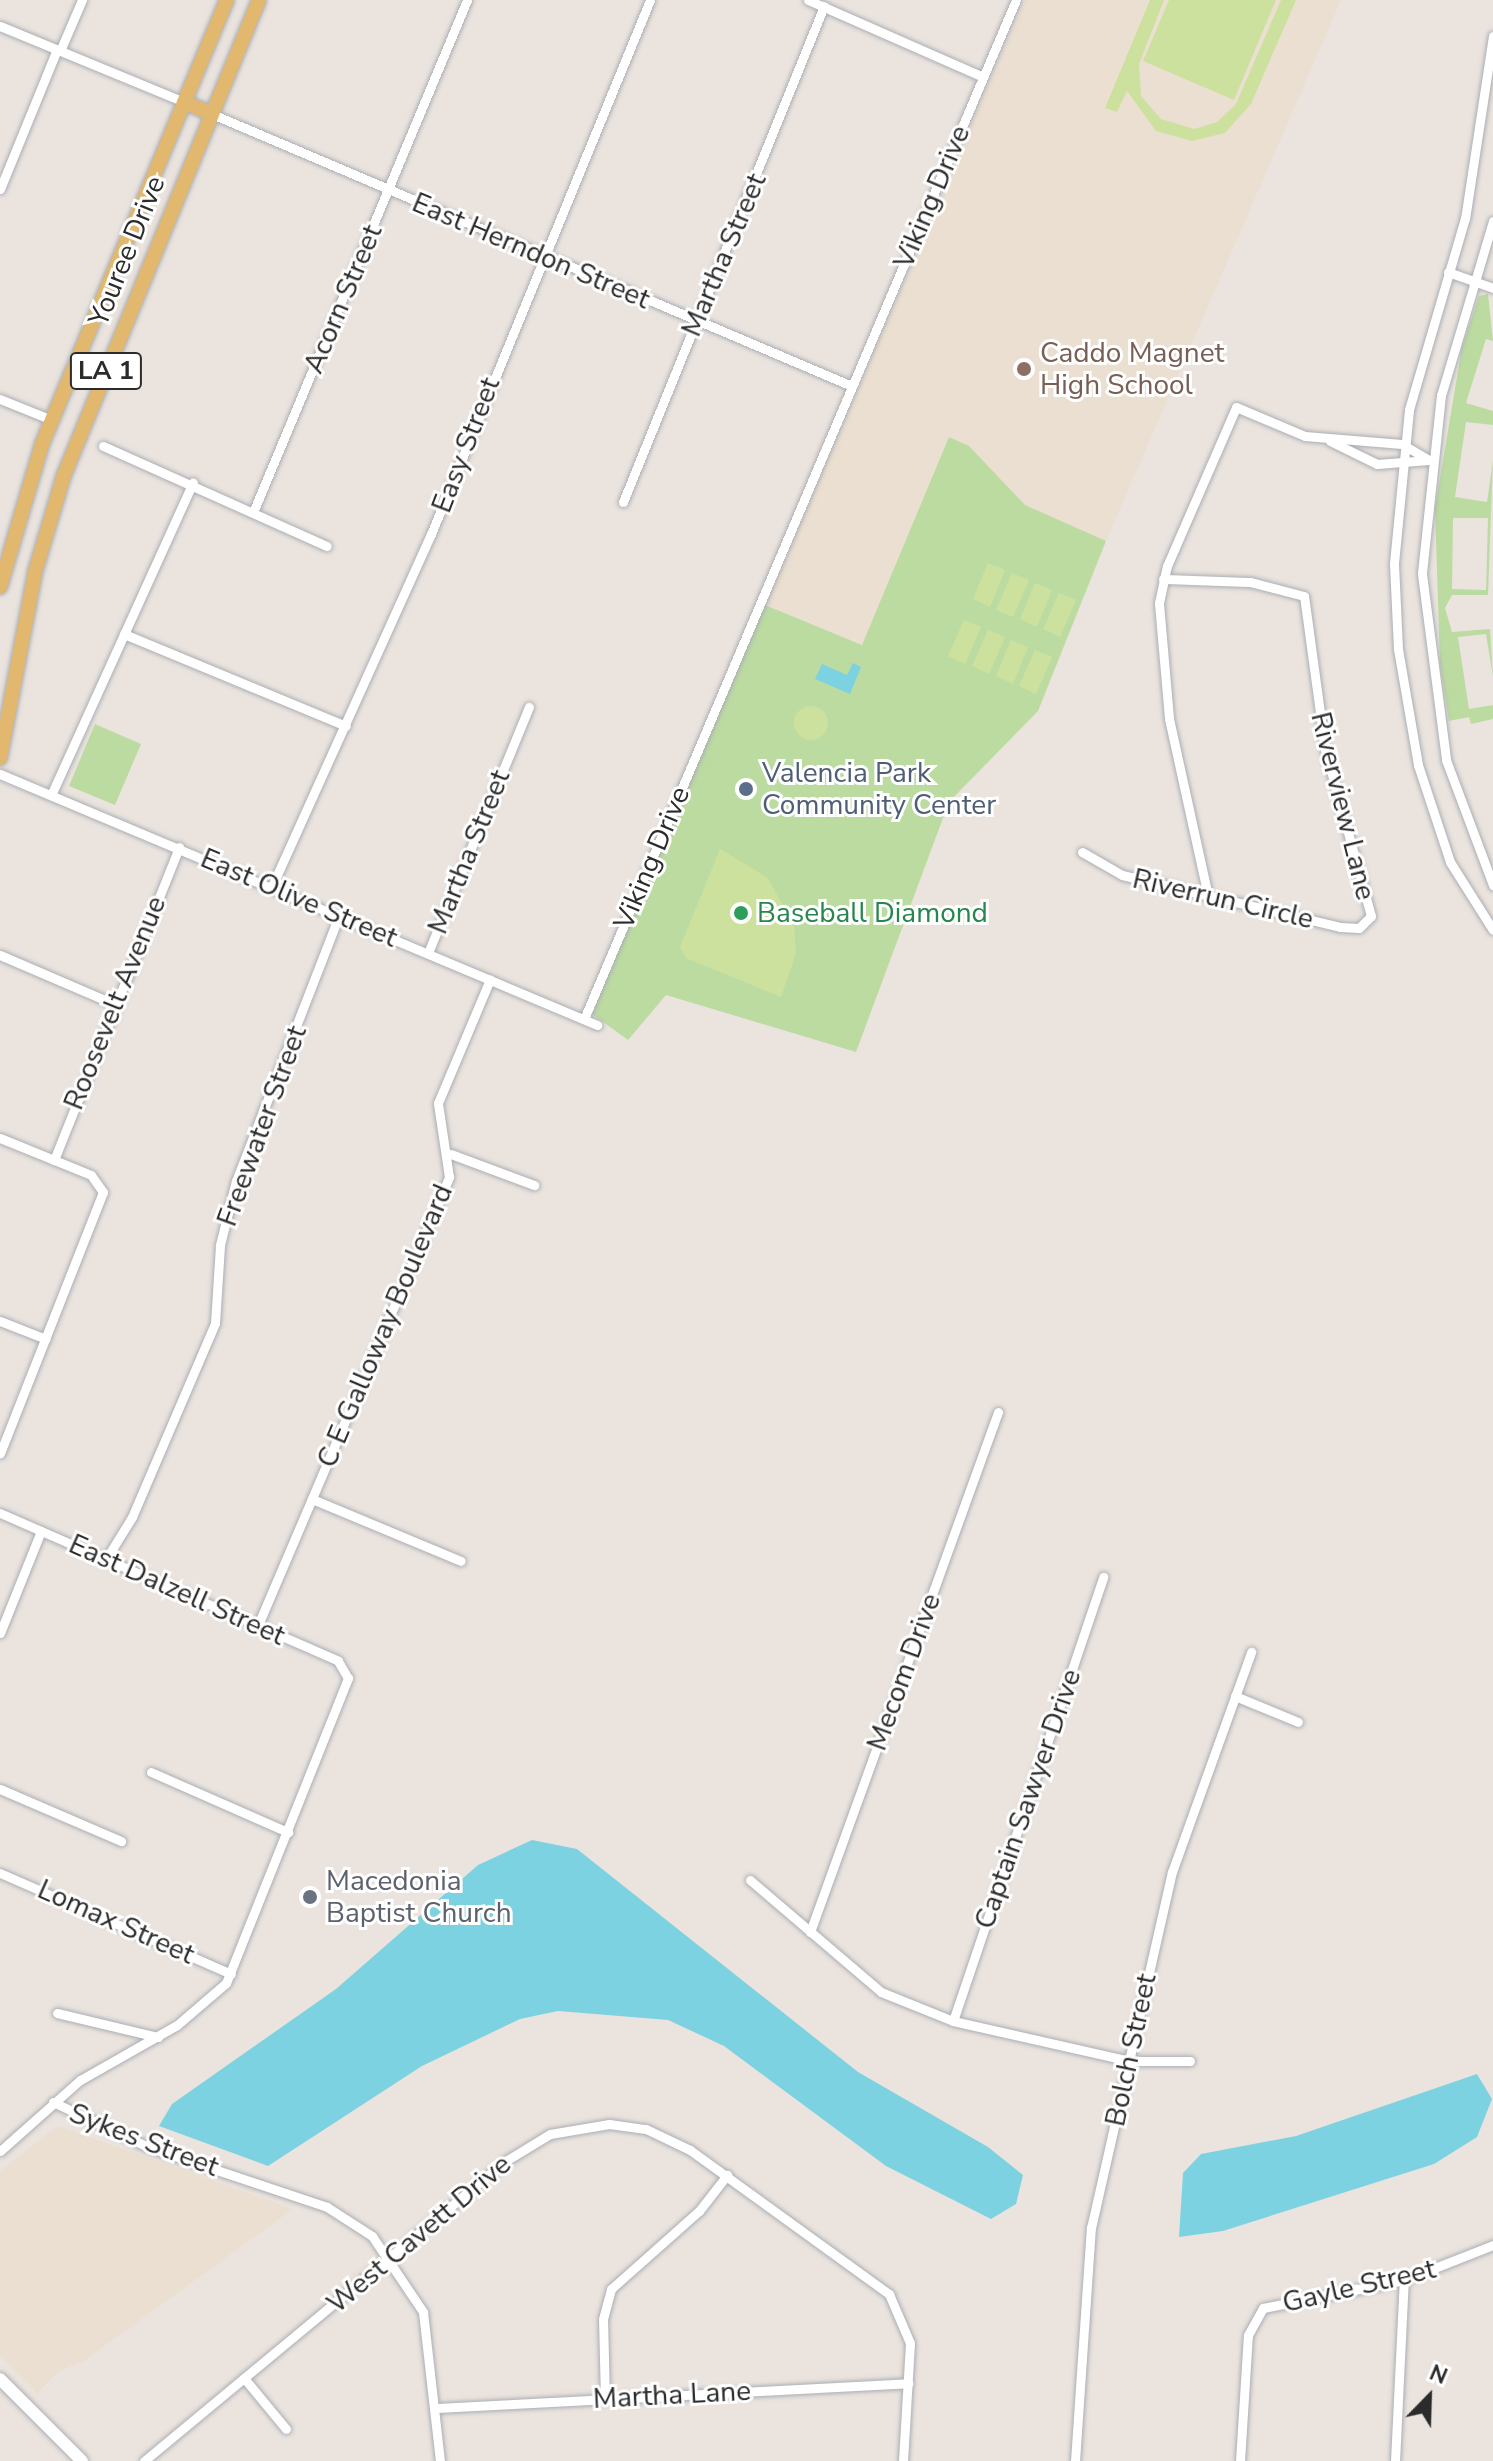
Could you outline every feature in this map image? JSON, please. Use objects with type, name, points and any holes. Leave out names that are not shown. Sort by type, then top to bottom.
[{"type":"main road","name":"Youree Drive","points":[[0,587],[52,420],[227,0]]},
{"type":"main road","name":"Youree Drive","points":[[0,758],[54,504],[259,0]]},
{"type":"main road","points":[[184,102],[212,114]]},
{"type":"street","points":[[0,189],[82,0]]},
{"type":"street","name":"Acorn Street","points":[[254,510],[467,0]]},
{"type":"street","name":"Easy Street","points":[[272,886],[346,726],[650,0]]},
{"type":"street","points":[[808,0],[983,77]]},
{"type":"street","name":"Viking Drive","points":[[584,1019],[1016,0]]},
{"type":"street","name":"Martha Street","points":[[623,502],[824,6]]},
{"type":"street","points":[[0,26],[184,102]]},
{"type":"street","points":[[1493,36],[1467,208],[1402,444],[1395,596],[1410,727],[1450,862],[1493,930]]},
{"type":"street","name":"East Herndon Street","points":[[212,114],[850,390]]},
{"type":"street","points":[[1493,221],[1473,282],[1429,460],[1422,574],[1431,686],[1456,797],[1493,885]]},
{"type":"street","points":[[1448,272],[1493,288]]},
{"type":"street","points":[[0,399],[52,420]]},
{"type":"street","points":[[1208,896],[1169,718],[1163,579],[1236,407],[1330,441],[1358,458],[1400,467],[1429,460]]},
{"type":"street","points":[[1330,441],[1402,444],[1429,460]]},
{"type":"street","points":[[103,446],[193,482],[327,546]]},
{"type":"street","points":[[52,793],[193,482]]},
{"type":"street","name":"Riverview Lane","points":[[1163,579],[1250,582],[1304,596],[1325,749],[1369,922]]},
{"type":"street","points":[[124,634],[346,726]]},
{"type":"street","name":"Martha Street","points":[[428,953],[529,707]]},
{"type":"street","name":"East Olive Street","points":[[0,774],[52,793],[597,1025]]},
{"type":"street","name":"Roosevelt Avenue","points":[[54,1160],[112,1003],[179,847]]},
{"type":"street","name":"Riverrun Circle","points":[[1082,852],[1112,872],[1208,896],[1340,927],[1369,922]]},
{"type":"street","name":"Freewater Street","points":[[106,1559],[132,1517],[215,1323],[220,1245],[236,1181],[339,915]]},
{"type":"street","points":[[0,955],[112,1003]]},
{"type":"street","name":"C E Galloway Boulevard","points":[[258,1625],[449,1177],[451,1154],[440,1093],[490,979]]},
{"type":"street","points":[[0,1138],[102,1184],[46,1339],[0,1453]]},
{"type":"street","points":[[451,1154],[534,1185]]},
{"type":"street","points":[[0,1321],[46,1339]]},
{"type":"street","name":"Mecom Drive","points":[[810,1932],[998,1412]]},
{"type":"street","points":[[312,1499],[461,1561]]},
{"type":"street","name":"East Dalzell Street","points":[[0,1513],[338,1661],[348,1675],[288,1832]]},
{"type":"street","points":[[0,1633],[41,1531]]},
{"type":"street","name":"Captain Sawyer Drive","points":[[953,2021],[1103,1577]]},
{"type":"street","name":"Bolch Street","points":[[1075,2461],[1091,2228],[1172,1872],[1251,1652]]},
{"type":"street","points":[[1235,1696],[1298,1722]]},
{"type":"street","points":[[0,2151],[53,2102],[158,2037],[231,1974],[288,1832],[151,1772]]},
{"type":"street","points":[[0,1789],[121,1841]]},
{"type":"street","name":"Lomax Street","points":[[0,1873],[231,1974]]},
{"type":"street","points":[[750,1880],[881,1992],[953,2021],[1130,2061],[1190,2061]]},
{"type":"street","points":[[57,2013],[158,2037]]},
{"type":"street","name":"Sykes Street","points":[[53,2102],[148,2147],[236,2175],[343,2215],[391,2255]]},
{"type":"street","name":"West Cavett Drive","points":[[144,2461],[515,2154],[576,2126],[646,2129],[727,2175],[889,2294],[907,2327],[908,2383],[903,2461]]},
{"type":"street","points":[[605,2399],[603,2319],[611,2289],[699,2211],[727,2175]]},
{"type":"street","name":"Gayle Street","points":[[1240,2461],[1250,2325],[1268,2306],[1404,2280],[1493,2245]]},
{"type":"street","points":[[391,2255],[427,2326],[440,2461]]},
{"type":"street","points":[[1395,2461],[1404,2280]]},
{"type":"street","points":[[244,2378],[286,2429]]},
{"type":"street","points":[[0,2379],[82,2461]]},
{"type":"street","name":"Martha Lane","points":[[437,2408],[908,2383]]},
{"type":"shaded area","name":"Caddo Magnet High School","points":[[1025,0],[1341,0],[1106,541],[1025,505],[862,645],[766,605]]},
{"type":"shaded area","points":[[58,2126],[293,2209],[85,2360],[58,2372],[37,2394],[0,2355],[0,2171]]},
{"type":"green space","points":[[1150,0],[1164,0],[1139,64],[1141,96],[1161,119],[1194,129],[1217,122],[1236,104],[1281,0],[1296,0],[1251,104],[1225,133],[1192,141],[1156,131],[1127,91],[1117,112],[1105,108]]},
{"type":"green space","points":[[1169,0],[1276,0],[1234,100],[1143,61]]},
{"type":"green space","points":[[1488,294],[1493,341],[1486,339],[1466,403],[1493,411],[1493,425],[1466,422],[1455,497],[1487,502],[1493,460],[1488,595],[1452,595],[1445,608],[1452,632],[1490,629],[1493,677],[1486,634],[1458,637],[1469,709],[1493,705],[1493,719],[1471,724],[1469,717],[1449,721],[1440,664],[1435,508],[1462,347],[1479,296]],"holes":[[[1453,518],[1488,518],[1486,590],[1452,589]]]},
{"type":"green space","points":[[949,437],[969,446],[1025,505],[1106,541],[1038,711],[949,802],[856,1052],[666,995],[628,1040],[588,1011],[760,603],[862,645]]},
{"type":"green space","points":[[988,563],[1005,570],[990,607],[973,599]]},
{"type":"green space","points":[[1012,573],[1029,580],[1013,617],[996,610]]},
{"type":"green space","points":[[1035,583],[1052,590],[1037,627],[1020,619]]},
{"type":"green space","points":[[1059,593],[1076,600],[1060,637],[1043,629]]},
{"type":"green space","points":[[964,620],[981,627],[965,664],[948,656]]},
{"type":"green space","points":[[988,630],[1005,637],[989,674],[972,666]]},
{"type":"green space","points":[[1011,640],[1028,647],[1013,684],[996,676]]},
{"type":"green space","points":[[1035,650],[1052,657],[1036,694],[1019,686]]},
{"type":"green space","points":[[811,706],[823,711],[828,723],[823,735],[811,740],[799,735],[794,723],[799,711]]},
{"type":"green space","points":[[95,724],[141,744],[115,805],[69,786]]},
{"type":"green space","name":"Baseball Diamond","points":[[720,849],[768,878],[794,926],[796,953],[781,997],[686,958],[680,947]]},
{"type":"water","points":[[853,663],[861,667],[850,694],[815,679],[822,664],[847,675]]},
{"type":"water","points":[[532,1840],[577,1849],[858,2072],[988,2147],[1023,2175],[1016,2204],[991,2219],[886,2166],[724,2046],[668,2020],[558,2011],[520,2019],[422,2066],[268,2166],[159,2126],[172,2104],[336,1989],[478,1865]]},
{"type":"water","points":[[1477,2074],[1492,2099],[1477,2137],[1434,2164],[1223,2231],[1179,2237],[1183,2173],[1201,2154],[1296,2136]]},
{"type":"place","name":"Caddo Magnet High School","points":[[1024,369]]},
{"type":"place","name":"Valencia Park Community Center","points":[[746,789]]},
{"type":"place","name":"Baseball Diamond","points":[[741,913]]},
{"type":"place","name":"Macedonia Baptist Church","points":[[310,1897]]}]
